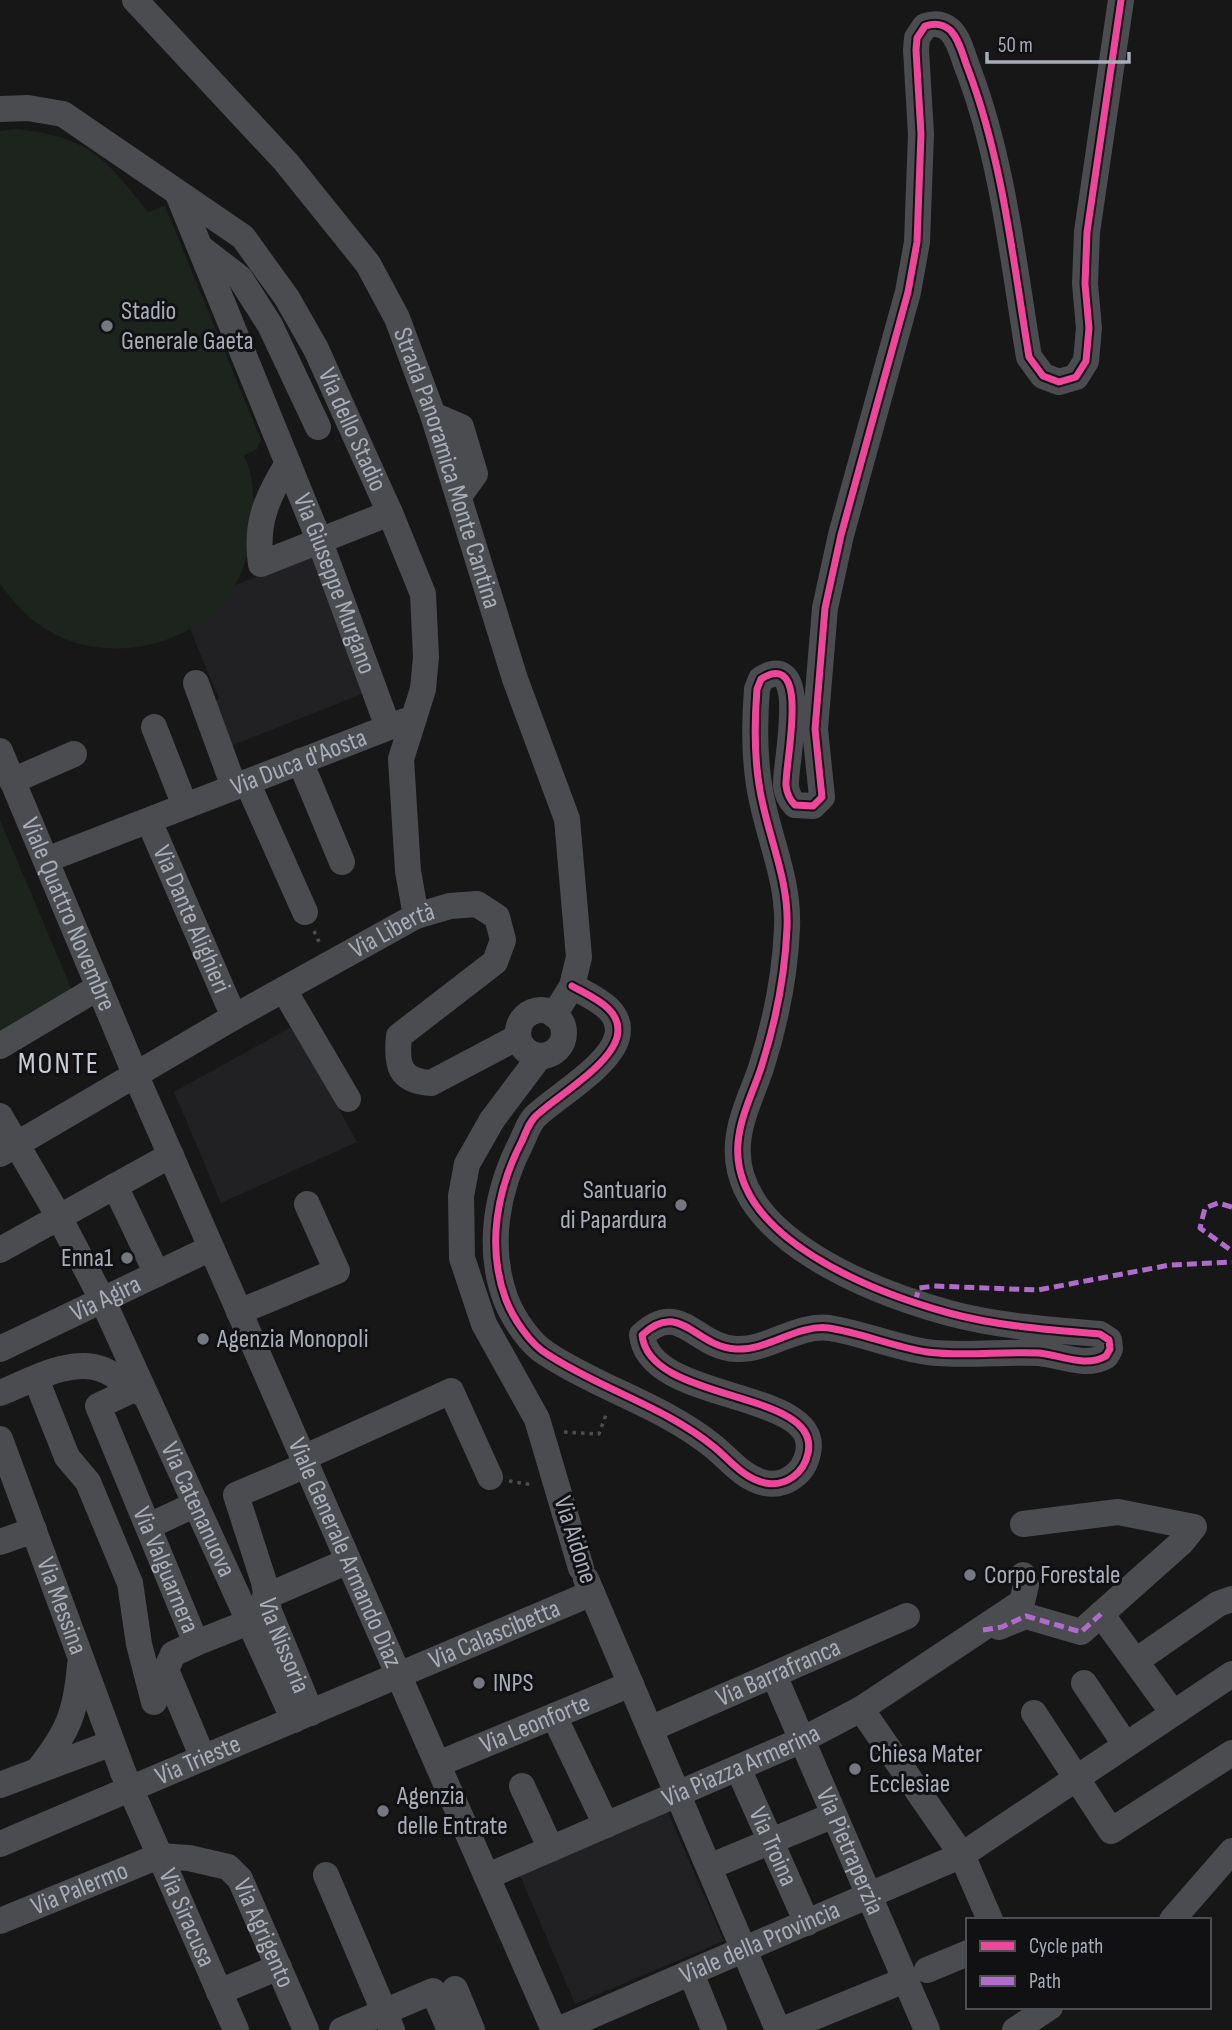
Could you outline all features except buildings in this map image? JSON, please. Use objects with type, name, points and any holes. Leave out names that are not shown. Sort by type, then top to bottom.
[{"type":"street","name":"Strada Panoramica Monte Cantina","points":[[135,0],[286,162],[368,264],[397,317],[433,415],[515,679],[567,819],[579,957],[572,986],[554,1015]]},
{"type":"street","points":[[572,986],[608,1006],[617,1021],[617,1037],[610,1051],[583,1077],[534,1116],[512,1161],[497,1213],[495,1249],[506,1300],[522,1329],[545,1353],[663,1413],[713,1446],[754,1479],[778,1483],[800,1472],[807,1461],[807,1433],[797,1420],[782,1411],[699,1385],[651,1360],[643,1347],[642,1335],[663,1320],[674,1320],[716,1344],[737,1349],[803,1331],[826,1328],[928,1352],[1040,1353],[1084,1361],[1099,1360],[1110,1349],[1109,1340],[1100,1334],[973,1318],[937,1309],[838,1271],[810,1256],[781,1234],[761,1210],[741,1175],[738,1142],[777,1011],[785,964],[788,906],[762,801],[757,764],[757,689],[761,680],[776,674],[784,677],[790,685],[794,700],[786,785],[795,805],[813,806],[822,797],[815,729],[825,608],[841,536],[908,292],[917,242],[922,115],[917,38],[925,26],[933,23],[950,31],[957,40],[974,86],[996,162],[1029,357],[1043,376],[1059,382],[1068,380],[1082,369],[1087,349],[1087,232],[1121,0]]},
{"type":"street","name":"Via dello Stadio","points":[[0,109],[28,108],[63,114],[243,237],[293,308],[316,349],[390,513],[423,594],[426,657],[423,690],[401,759],[408,871],[416,916]]},
{"type":"street","name":"Via Giuseppe Murgano","points":[[178,194],[320,542],[388,727]]},
{"type":"street","points":[[201,248],[240,278],[270,325],[318,427]]},
{"type":"street","points":[[346,415],[318,427],[284,452],[266,500],[258,546],[261,564],[390,513]]},
{"type":"street","points":[[196,683],[240,785],[305,912]]},
{"type":"street","name":"Via Duca d'Aosta","points":[[46,860],[413,718]]},
{"type":"street","points":[[154,727],[185,806]]},
{"type":"street","name":"Viale Quattro Novembre","points":[[0,751],[136,1076]]},
{"type":"street","points":[[12,781],[74,754]]},
{"type":"street","points":[[300,761],[342,862]]},
{"type":"street","name":"Via Dante Alighieri","points":[[149,821],[234,1017]]},
{"type":"street","name":"Via Libertà","points":[[8,1150],[329,964],[416,916],[450,906],[477,904],[497,918],[503,940],[495,962],[399,1036],[397,1054],[403,1073],[416,1082],[431,1083],[518,1037]]},
{"type":"street","points":[[0,1046],[99,988]]},
{"type":"street","points":[[284,990],[348,1099]]},
{"type":"street","points":[[542,1011],[554,1015],[562,1027],[562,1041],[553,1052],[540,1056],[523,1048],[518,1037],[520,1024],[529,1014],[542,1011]]},
{"type":"street","name":"Via Aidone","points":[[540,1056],[492,1120],[467,1164],[461,1196],[462,1258],[484,1324],[537,1419],[581,1568],[780,2030]]},
{"type":"street","name":"Viale Generale Armando Diaz","points":[[136,1076],[398,1677],[556,2030]]},
{"type":"street","name":"Via Catenanuova","points":[[0,1116],[8,1150],[60,1217],[103,1301],[139,1392],[196,1504],[249,1622],[302,1716]]},
{"type":"street","points":[[0,1250],[171,1155]]},
{"type":"street","points":[[115,1186],[157,1273]]},
{"type":"street","points":[[239,1312],[337,1271],[307,1203]]},
{"type":"street","name":"Via Agira","points":[[0,1349],[211,1248]]},
{"type":"street","points":[[0,1392],[83,1365],[106,1370],[139,1392]]},
{"type":"street","name":"Via Valguarnera","points":[[36,1379],[67,1457],[88,1482],[130,1583],[138,1644],[154,1702]]},
{"type":"street","points":[[304,1461],[451,1391],[490,1478]]},
{"type":"street","name":"Via Valguarnera","points":[[139,1392],[97,1406],[196,1643],[173,1654],[166,1670],[203,1758]]},
{"type":"street","name":"Via Messina","points":[[0,1440],[123,1772]]},
{"type":"street","name":"Via Nissoria","points":[[302,1716],[236,1495],[304,1461]]},
{"type":"street","points":[[149,1526],[196,1504]]},
{"type":"street","name":"Via Piazza Armerina","points":[[983,1630],[1002,1627],[1026,1616],[1081,1632],[1182,1542],[1194,1527],[1118,1512],[1023,1524]]},
{"type":"street","points":[[0,1542],[34,1530]]},
{"type":"street","points":[[265,1597],[348,1561]]},
{"type":"street","name":"Via Piazza Armerina","points":[[488,1876],[802,1740],[861,1709],[1022,1602],[1026,1585],[1023,1575]]},
{"type":"street","name":"Via Calascibetta","points":[[398,1677],[592,1593]]},
{"type":"street","points":[[1136,1661],[1218,1604],[1232,1599]]},
{"type":"street","points":[[1101,1614],[1173,1713]]},
{"type":"street","name":"Via Barrafranca","points":[[650,1729],[907,1616]]},
{"type":"street","points":[[196,1643],[249,1622]]},
{"type":"street","points":[[38,1770],[63,1739],[78,1700],[81,1654]]},
{"type":"street","name":"Viale della Provincia","points":[[556,2030],[962,1855],[1074,1777],[1232,1674]]},
{"type":"street","name":"Via Pietraperzia","points":[[774,1675],[869,1897],[916,1975],[927,2030]]},
{"type":"street","name":"Via Trieste","points":[[0,1844],[398,1677]]},
{"type":"street","points":[[1084,1683],[1125,1744]]},
{"type":"street","name":"Via Leonforte","points":[[438,1764],[631,1684]]},
{"type":"street","points":[[861,1709],[962,1855],[989,1918]]},
{"type":"street","points":[[1034,1713],[1111,1830],[1232,1754]]},
{"type":"street","points":[[554,1716],[606,1825]]},
{"type":"street","points":[[0,1785],[112,1743]]},
{"type":"street","name":"Via Troina","points":[[738,1768],[807,1923]]},
{"type":"street","name":"Via Siracusa","points":[[123,1772],[236,2030]]},
{"type":"street","points":[[522,1786],[551,1849]]},
{"type":"street","points":[[709,1867],[834,1815]]},
{"type":"street","points":[[1174,1918],[1232,1851]]},
{"type":"street","name":"Via Palermo","points":[[0,1921],[159,1856]]},
{"type":"street","name":"Via Agrigento","points":[[159,1856],[189,1858],[228,1867],[240,1879],[306,2030]]},
{"type":"street","points":[[326,1875],[388,2021]]},
{"type":"street","points":[[780,2030],[966,1953]]},
{"type":"street","points":[[219,1992],[279,1967]]},
{"type":"street","points":[[691,1973],[714,2030]]},
{"type":"street","points":[[455,1989],[472,2030]]},
{"type":"street","points":[[342,2030],[388,2021],[433,1991],[450,2030]]},
{"type":"path","points":[[305,912],[329,964]]},
{"type":"shaded area","name":"Stadio Generale Gaeta","points":[[16,129],[78,144],[106,164],[148,212],[165,206],[261,440],[257,449],[244,456],[252,481],[253,507],[248,550],[240,576],[224,601],[202,621],[177,636],[149,645],[120,648],[90,646],[62,638],[32,619],[0,584],[0,131]]},
{"type":"shaded area","points":[[311,555],[367,692],[228,747],[210,703],[219,699],[190,629],[212,611],[233,586]]},
{"type":"shaded area","points":[[0,820],[74,995],[0,1037]]},
{"type":"shaded area","points":[[293,1026],[357,1142],[221,1203],[174,1092]]},
{"type":"shaded area","points":[[666,1808],[724,1941],[575,2004],[518,1871]]},
{"type":"marked path","points":[[1232,1207],[1218,1203],[1205,1208],[1200,1228],[1232,1251]]},
{"type":"marked path","points":[[915,1302],[919,1288],[934,1286],[1038,1290],[1170,1265],[1232,1262]]},
{"type":"marked path","points":[[983,1630],[1002,1627],[1026,1616],[1081,1632],[1101,1614]]},
{"type":"cycle path","points":[[572,986],[611,1011],[618,1027],[617,1037],[605,1058],[594,1069],[530,1123],[506,1179],[497,1219],[497,1260],[506,1300],[528,1337],[541,1350],[588,1378],[674,1420],[714,1447],[750,1477],[773,1484],[787,1481],[803,1467],[808,1453],[805,1432],[789,1417],[673,1374],[652,1357],[642,1335],[655,1325],[678,1323],[722,1346],[748,1349],[805,1330],[829,1328],[927,1352],[1039,1353],[1082,1361],[1106,1356],[1110,1349],[1109,1340],[1100,1334],[1005,1324],[949,1313],[884,1291],[813,1256],[782,1233],[757,1207],[742,1177],[738,1143],[744,1114],[761,1068],[775,1016],[782,981],[787,928],[783,881],[763,805],[756,762],[757,689],[761,679],[777,674],[787,680],[792,713],[786,789],[795,805],[813,806],[822,797],[815,729],[825,608],[841,535],[908,292],[917,242],[921,134],[917,38],[925,26],[938,24],[950,30],[959,44],[990,139],[1012,248],[1029,357],[1043,376],[1059,382],[1076,377],[1086,361],[1089,328],[1085,284],[1087,232],[1121,0]]},
{"type":"place","name":"Stadio Generale Gaeta","points":[[107,326]]},
{"type":"place","name":"Santuario di Papardura","points":[[681,1205]]},
{"type":"place","name":"Enna1","points":[[127,1258]]},
{"type":"place","name":"Agenzia Monopoli","points":[[203,1339]]},
{"type":"place","name":"Corpo Forestale","points":[[970,1575]]},
{"type":"place","name":"INPS","points":[[479,1683]]},
{"type":"place","name":"Chiesa Mater Ecclesiae","points":[[855,1769]]},
{"type":"place","name":"Agenzia delle Entrate","points":[[383,1811]]},
{"type":"district","name":"MONTE","points":[[59,1064]]}]
